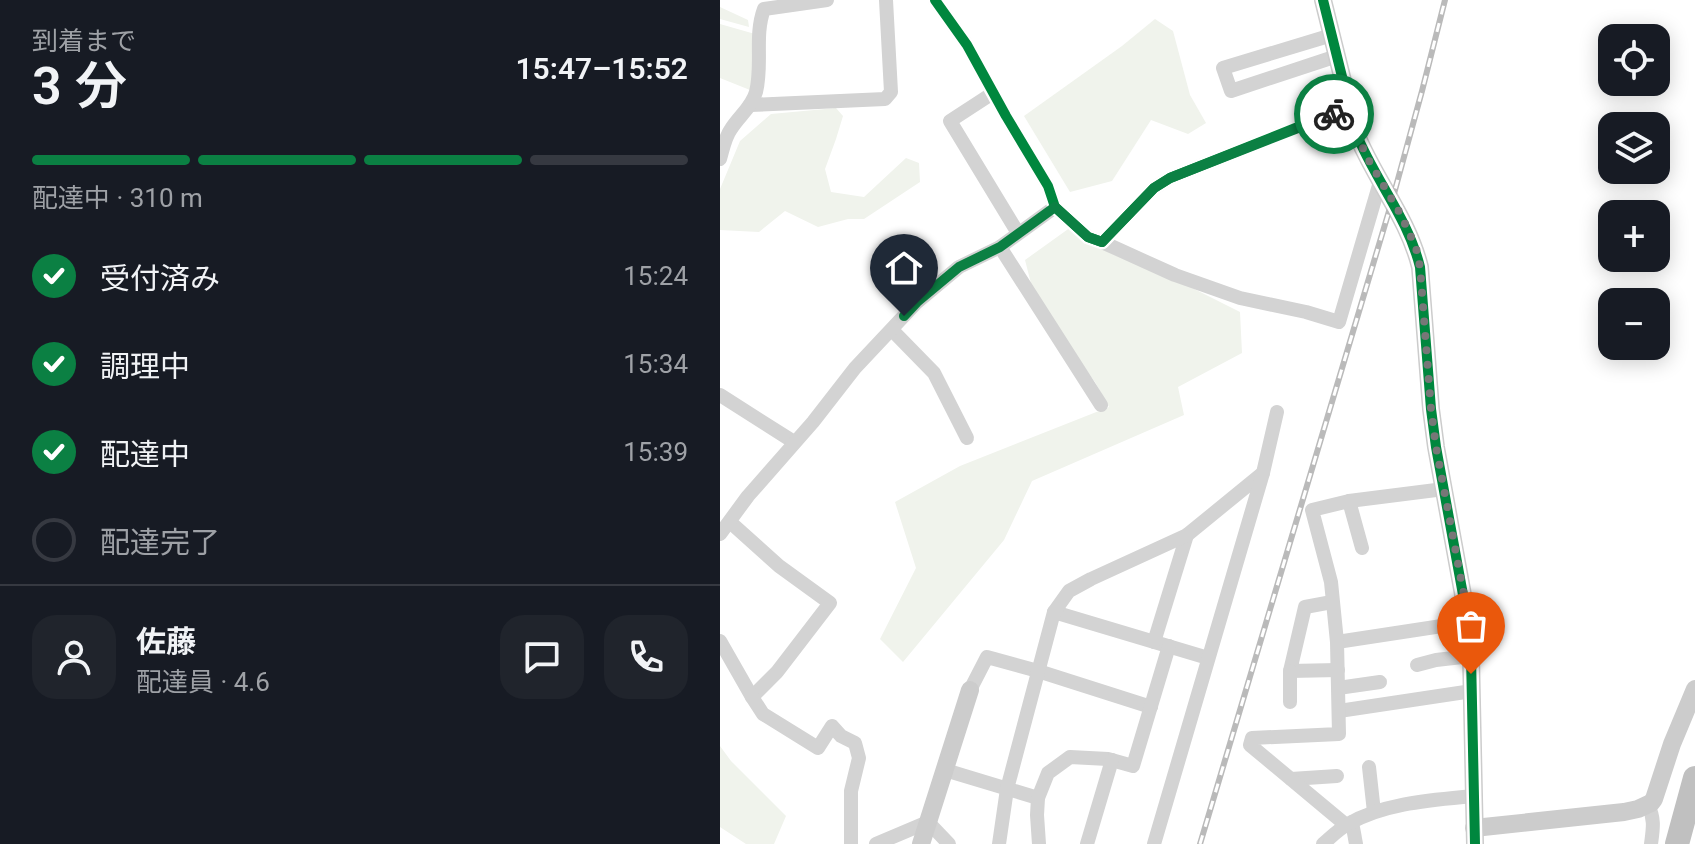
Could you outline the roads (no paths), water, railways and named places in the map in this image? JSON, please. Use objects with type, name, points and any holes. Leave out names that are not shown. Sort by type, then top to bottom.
[{"type":"highway","points":[[1677,844],[1695,778]]},
{"type":"highway","points":[[1693,844],[1695,836]]},
{"type":"street","points":[[720,159],[724,129],[750,105],[755,92],[758,23],[764,9],[827,0]]},
{"type":"street","points":[[750,105],[885,99],[891,92],[886,0]]},
{"type":"street","points":[[935,0],[967,45],[1048,186],[1055,207],[1088,237],[1175,275],[1240,298],[1339,322],[1380,182]]},
{"type":"street","points":[[1323,0],[1349,109],[1365,154],[1401,215],[1416,248],[1420,267],[1431,409],[1468,622],[1474,836],[1624,812],[1648,805],[1657,795],[1672,744],[1695,689]]},
{"type":"street","points":[[1332,35],[1223,68],[1231,91],[1337,56]]},
{"type":"street","points":[[993,93],[950,121],[1018,233]]},
{"type":"street","points":[[1102,242],[1154,188],[1170,178],[1349,109]]},
{"type":"street","points":[[720,534],[855,368],[917,302],[959,267],[1000,247],[1055,207]]},
{"type":"street","points":[[1000,247],[1101,405]]},
{"type":"street","points":[[892,330],[934,373],[967,438]]},
{"type":"street","points":[[720,395],[794,442]]},
{"type":"street","points":[[1154,844],[1263,473],[1277,412]]},
{"type":"street","points":[[999,844],[1007,789],[1054,612],[1069,591],[1187,535],[1263,473]]},
{"type":"street","points":[[1356,844],[1349,823],[1250,745],[1252,738],[1339,734],[1337,642],[1331,582],[1312,510],[1349,501],[1444,489]]},
{"type":"street","points":[[1349,501],[1362,548]]},
{"type":"street","points":[[730,522],[779,566],[830,603],[777,672],[752,697]]},
{"type":"street","points":[[1039,844],[1038,798],[1048,773],[1070,757],[1112,760],[1133,766],[1151,707],[1187,535]]},
{"type":"street","points":[[1290,702],[1290,671],[1305,607],[1332,602]]},
{"type":"street","points":[[1054,612],[1208,658]]},
{"type":"street","points":[[1337,642],[1468,622]]},
{"type":"street","points":[[720,641],[763,714],[818,748],[832,726],[841,736],[855,743],[859,758],[851,791],[851,844]]},
{"type":"street","points":[[1417,665],[1471,656]]},
{"type":"street","points":[[921,844],[970,690],[987,657],[1151,707]]},
{"type":"street","points":[[1290,671],[1338,670]]},
{"type":"street","points":[[1338,688],[1380,682]]},
{"type":"street","points":[[1339,711],[1472,691]]},
{"type":"street","points":[[1087,844],[1112,760]]},
{"type":"street","points":[[1369,767],[1374,812]]},
{"type":"street","points":[[945,770],[1038,798]]},
{"type":"street","points":[[1291,779],[1337,776]]},
{"type":"street","points":[[1323,844],[1349,823],[1374,812],[1473,796]]},
{"type":"street","points":[[1648,805],[1654,823],[1651,844]]},
{"type":"street","points":[[876,844],[928,822]]},
{"type":"street","points":[[928,822],[949,844]]},
{"type":"railway","points":[[1200,844],[1392,201],[1445,0]]}]
